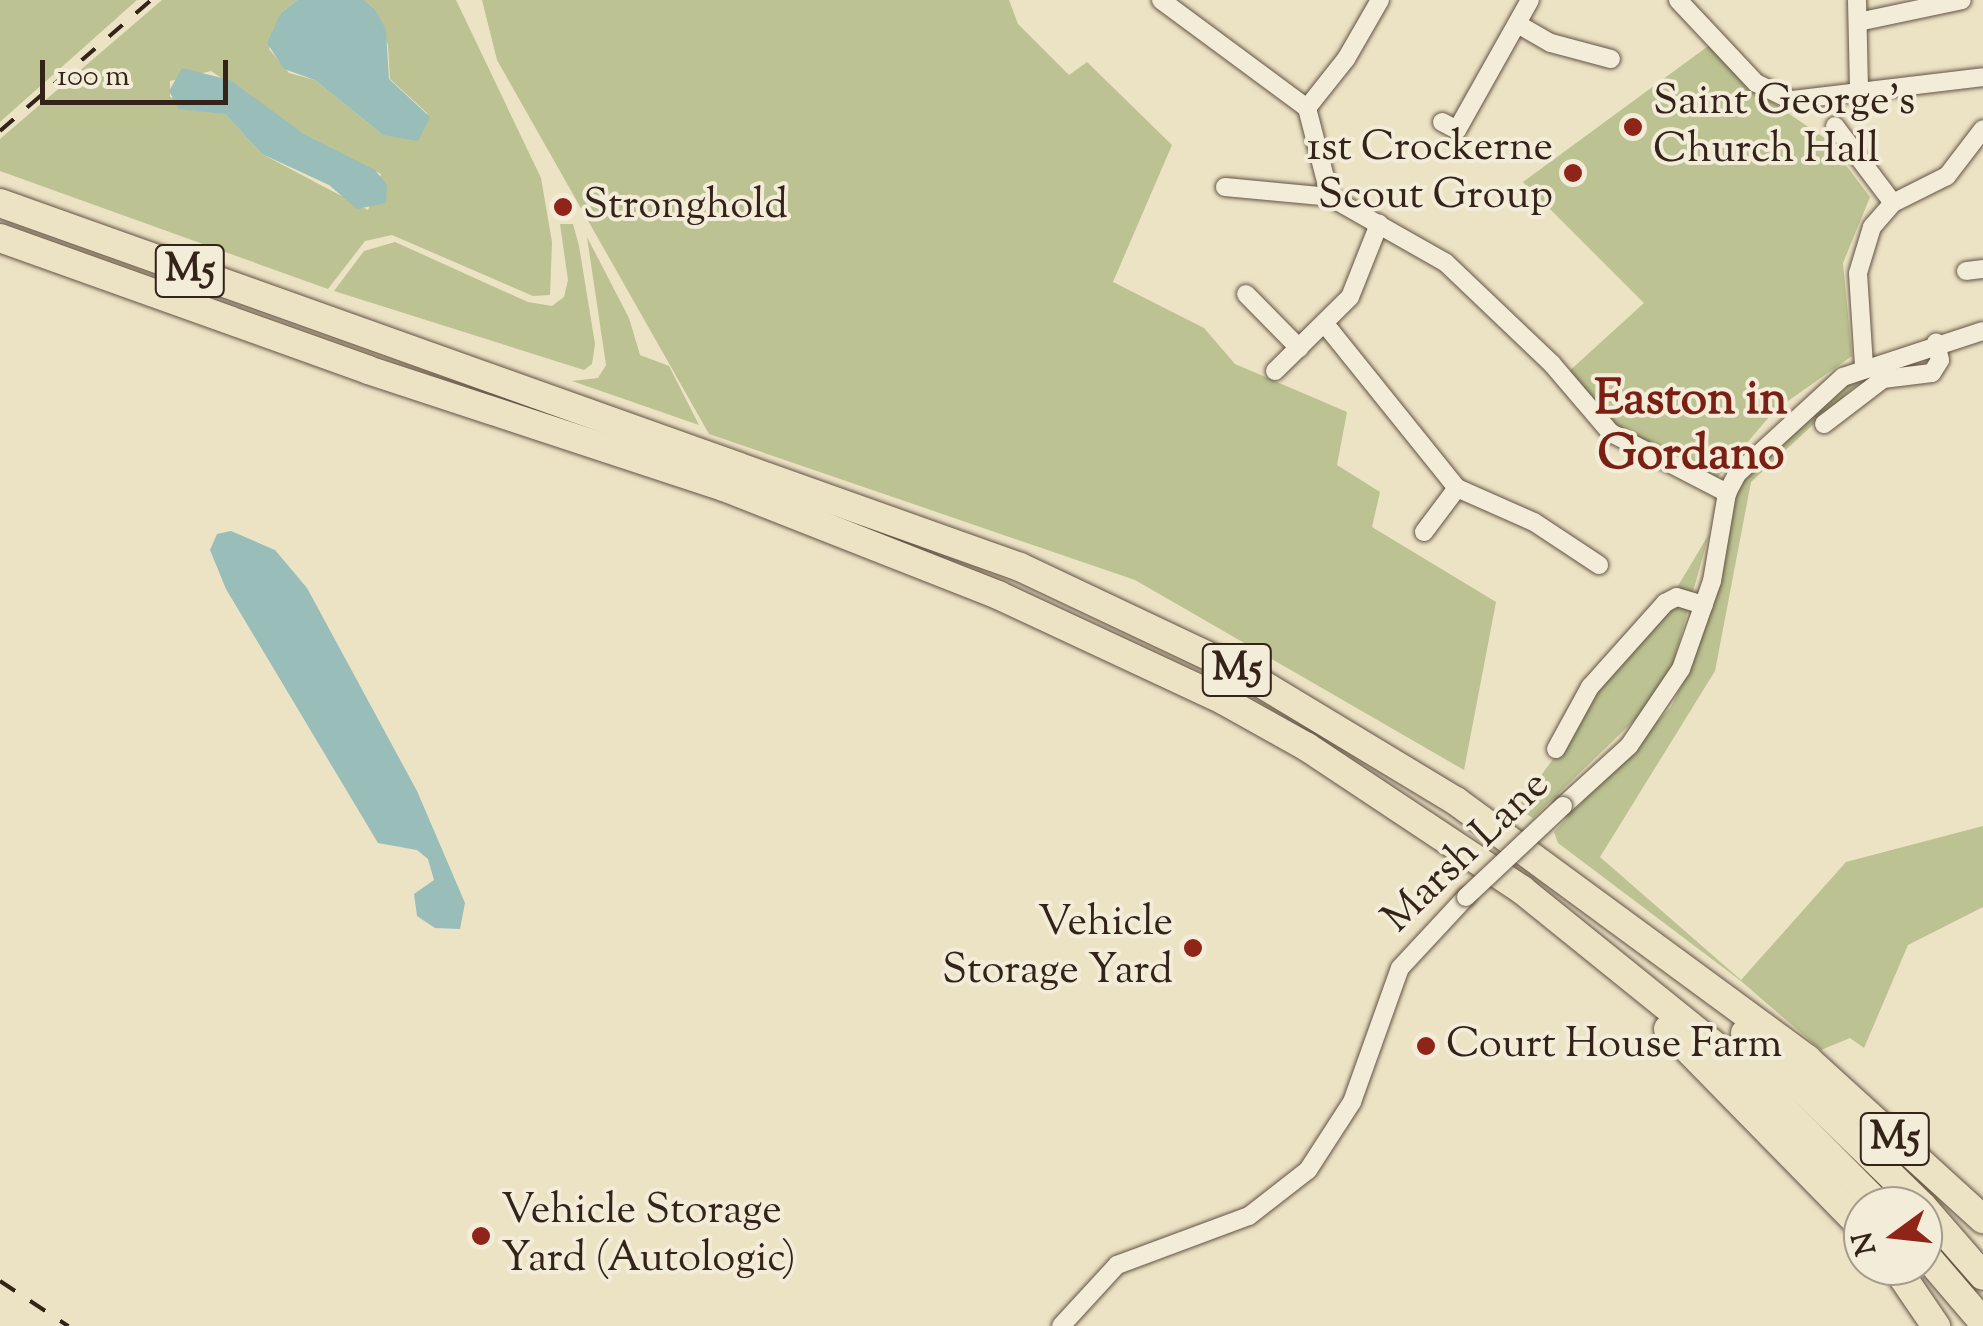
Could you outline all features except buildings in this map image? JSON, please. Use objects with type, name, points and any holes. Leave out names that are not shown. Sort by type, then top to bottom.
[{"type":"highway","name":"M5","points":[[0,203],[707,452],[1020,567],[1242,672],[1456,801],[1662,958],[1806,1059],[1983,1219]]},
{"type":"highway","name":"M5","points":[[0,238],[368,370],[724,488],[998,596],[1223,700],[1307,747],[1522,890],[1746,1071],[1860,1186]]},
{"type":"highway","name":"M5","points":[[1522,890],[1778,1134],[1843,1206]]},
{"type":"highway","name":"M5","points":[[1662,958],[1821,1102],[1903,1186]]},
{"type":"highway","name":"M5","points":[[1943,1229],[1983,1276]]},
{"type":"highway","points":[[1943,1275],[1983,1322]]},
{"type":"highway","points":[[1909,1286],[1936,1326]]},
{"type":"street","points":[[1161,0],[1307,108],[1330,197]]},
{"type":"street","points":[[1307,108],[1346,60],[1380,0]]},
{"type":"street","points":[[1453,132],[1521,26],[1530,0]]},
{"type":"street","points":[[1678,0],[1756,83],[1779,96],[1804,100],[1983,77]]},
{"type":"street","points":[[1857,0],[1858,91]]},
{"type":"street","points":[[1858,22],[1962,0]]},
{"type":"street","points":[[1521,26],[1550,43],[1602,61]]},
{"type":"street","points":[[1835,126],[1893,202]]},
{"type":"street","points":[[1864,366],[1860,255],[1893,202],[1934,188],[1983,129]]},
{"type":"street","points":[[1225,187],[1330,197],[1446,262],[1528,339],[1611,433],[1727,493],[1737,474],[1787,425],[1864,366],[1983,330]]},
{"type":"street","points":[[1275,371],[1325,324],[1359,283],[1379,224]]},
{"type":"street","points":[[1246,294],[1299,348]]},
{"type":"street","points":[[1325,324],[1422,452],[1457,488],[1534,522],[1586,564]]},
{"type":"street","points":[[1831,424],[1883,379],[1932,374],[1940,360],[1936,342]]},
{"type":"street","points":[[1435,524],[1457,488]]},
{"type":"street","name":"Marsh Lane","points":[[1061,1326],[1117,1265],[1249,1216],[1308,1170],[1352,1102],[1400,968],[1466,897],[1652,718],[1680,668],[1704,604],[1727,493]]},
{"type":"street","name":"Marsh Lane","points":[[1556,749],[1590,687],[1665,603],[1677,597],[1704,604]]},
{"type":"green space","points":[[0,0],[137,0],[0,122]]},
{"type":"green space","points":[[162,0],[297,0],[281,13],[269,49],[289,73],[315,80],[383,135],[428,114],[390,79],[388,45],[375,9],[364,0],[456,0],[541,178],[552,242],[550,295],[533,296],[392,235],[365,241],[328,289],[0,171],[0,139]],"holes":[[[211,71],[304,134],[381,174],[368,210],[262,154],[225,114],[170,97],[170,81]]]},
{"type":"green space","points":[[482,0],[1009,0],[1018,24],[1069,75],[1087,62],[1172,145],[1113,282],[1204,328],[1235,364],[1347,412],[1337,465],[1380,492],[1372,527],[1496,602],[1464,770],[1135,580],[709,434],[497,60]]},
{"type":"green space","points":[[1711,44],[1766,98],[1826,139],[1870,197],[1843,263],[1852,356],[1775,410],[1717,478],[1610,424],[1566,374],[1644,303],[1523,182]]},
{"type":"green space","points":[[560,224],[573,224],[579,246],[595,344],[592,364],[584,370],[334,291],[364,251],[395,242],[528,302],[552,306],[564,297],[568,280]]},
{"type":"green space","points":[[587,237],[629,318],[640,355],[669,366],[699,425],[572,381],[598,378],[606,365]]},
{"type":"green space","points":[[1868,374],[1751,482],[1715,671],[1600,857],[1741,980],[1846,862],[1983,826],[1983,907],[1908,945],[1864,1048],[1850,1038],[1821,1050],[1741,981],[1558,843],[1554,832],[1671,707],[1689,670],[1736,487],[1826,395]]},
{"type":"green space","points":[[1709,534],[1673,664],[1646,709],[1533,818],[1517,808],[1559,751],[1592,688],[1666,606]]},
{"type":"water","points":[[297,0],[364,0],[375,9],[386,30],[389,79],[430,117],[418,141],[383,135],[315,80],[284,69],[267,43],[281,13]]},
{"type":"water","points":[[182,68],[230,80],[304,134],[375,170],[387,185],[386,203],[357,209],[329,185],[262,154],[225,114],[179,109],[169,91]]},
{"type":"water","points":[[231,531],[275,550],[307,588],[417,791],[465,903],[460,929],[435,928],[417,916],[414,894],[434,880],[428,859],[417,850],[378,843],[226,589],[210,550],[217,534]]},
{"type":"railway","points":[[0,131],[151,0]]},
{"type":"railway","points":[[0,1281],[68,1326]]},
{"type":"place","name":"Saint George's Church Hall","points":[[1633,127]]},
{"type":"place","name":"1st Crockerne Scout Group","points":[[1573,173]]},
{"type":"place","name":"Stronghold","points":[[563,207]]},
{"type":"place","name":"Vehicle Storage Yard","points":[[1193,948]]},
{"type":"place","name":"Court House Farm","points":[[1426,1046]]},
{"type":"place","name":"Vehicle Storage Yard (Autologic)","points":[[481,1236]]},
{"type":"district","name":"Easton in Gordano","points":[[1691,428]]}]
